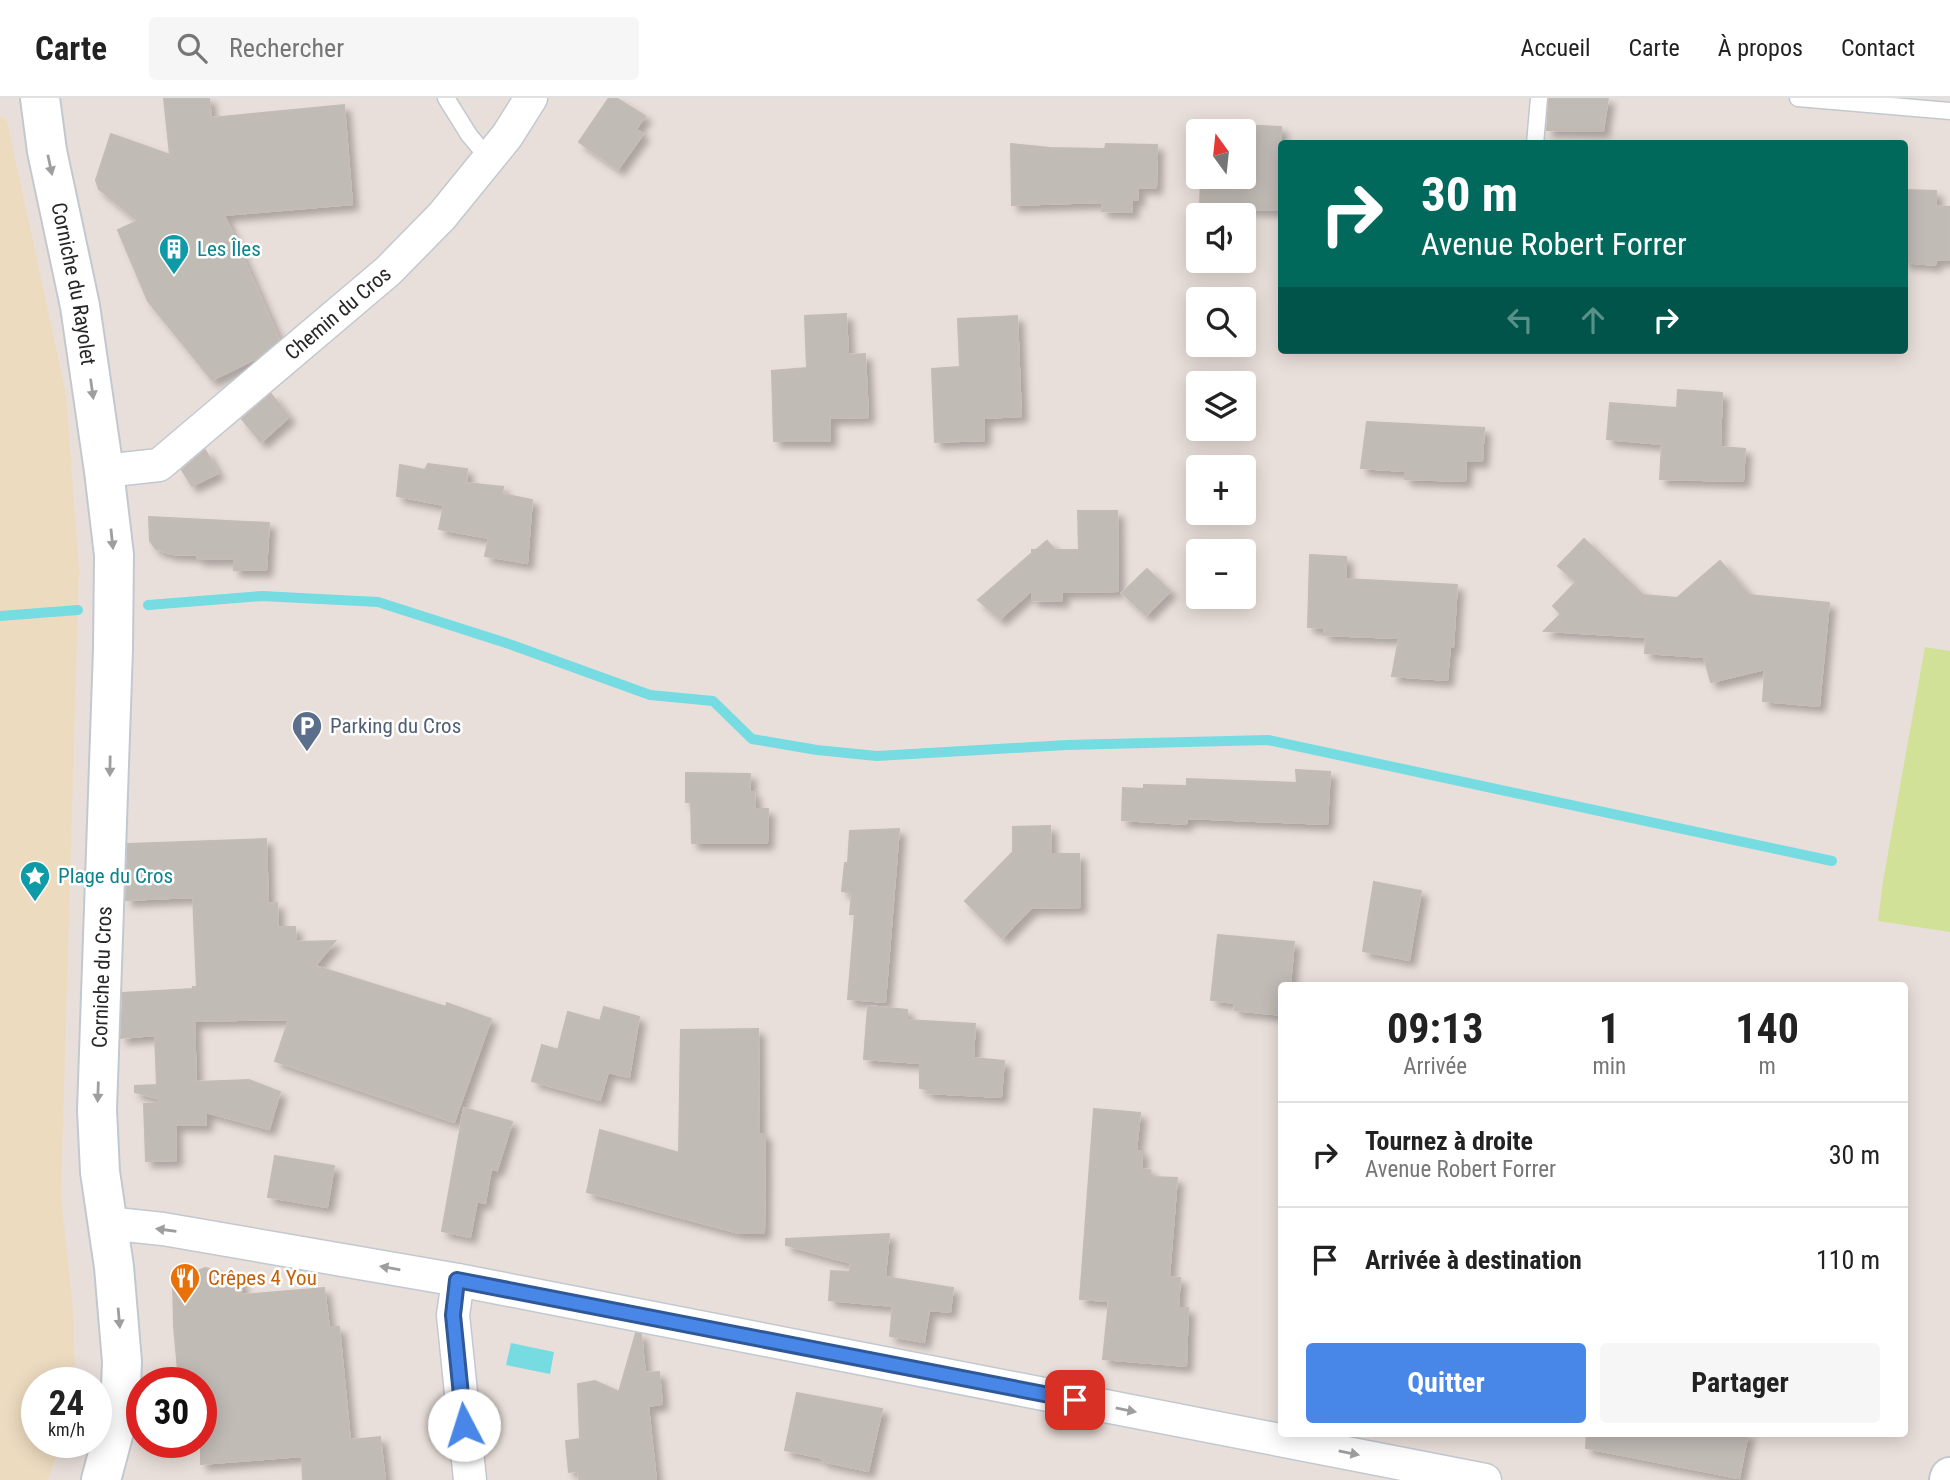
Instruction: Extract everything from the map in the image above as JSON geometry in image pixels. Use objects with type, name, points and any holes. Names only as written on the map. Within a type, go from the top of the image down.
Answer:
[{"type":"main road","name":"Corniche du Rayolet","points":[[40,98],[47,151],[80,306],[104,471]]},
{"type":"main road","name":"Corniche du Cros","points":[[101,1480],[120,1409],[122,1362],[114,1267],[100,1172],[97,1110],[113,649],[114,555],[104,471]]},
{"type":"street","name":"Chemin du Cros","points":[[104,471],[159,465],[388,271],[442,216],[489,159],[531,98]]},
{"type":"street","points":[[106,1223],[163,1229],[457,1280],[1437,1475],[1485,1480]]},
{"type":"street","points":[[457,1280],[453,1315],[470,1480]]},
{"type":"lane","points":[[446,98],[469,135],[489,159]]},
{"type":"lane","points":[[1535,140],[1539,98]]},
{"type":"lane","points":[[1798,98],[1950,111]]},
{"type":"sand","name":"Plage du Cros","points":[[0,116],[7,121],[66,394],[79,568],[61,1195],[73,1311],[75,1367],[21,1367],[21,1458],[56,1458],[48,1480],[0,1480]]},
{"type":"green space","points":[[1925,647],[1950,651],[1950,932],[1878,921]]},
{"type":"water","points":[[511,1343],[554,1352],[550,1374],[506,1365]]},
{"type":"building","points":[[164,98],[209,98],[211,118],[344,105],[352,204],[224,215],[279,340],[257,358],[212,380],[148,301],[118,230],[138,221],[99,189],[96,180],[111,134],[170,155]]},
{"type":"building","points":[[609,98],[616,98],[645,116],[636,129],[643,134],[618,169],[579,142]]},
{"type":"building","points":[[1549,98],[1608,98],[1603,131],[1547,130]]},
{"type":"building","points":[[1256,126],[1281,127],[1281,140],[1278,140],[1278,210],[1256,209],[1256,203],[1200,203],[1201,189],[1256,189]]},
{"type":"building","points":[[1011,144],[1105,149],[1106,144],[1157,145],[1156,188],[1138,187],[1138,200],[1132,200],[1132,212],[1102,211],[1102,202],[1012,205]]},
{"type":"building","points":[[1908,190],[1936,191],[1936,206],[1950,207],[1950,260],[1936,259],[1935,265],[1908,262]]},
{"type":"building","points":[[846,314],[848,355],[865,354],[868,417],[830,418],[830,441],[774,441],[772,371],[807,368],[805,316]]},
{"type":"building","points":[[1017,316],[1021,416],[984,418],[984,440],[935,442],[932,369],[960,367],[958,319]]},
{"type":"building","points":[[1678,390],[1722,393],[1720,447],[1745,449],[1743,481],[1660,479],[1662,444],[1607,439],[1610,403],[1677,408]]},
{"type":"building","points":[[271,394],[289,417],[261,442],[242,419]]},
{"type":"building","points":[[1367,422],[1484,428],[1482,461],[1466,461],[1465,481],[1405,479],[1405,471],[1361,468]]},
{"type":"building","points":[[205,450],[218,473],[192,486],[182,470]]},
{"type":"building","points":[[428,464],[467,469],[466,483],[503,487],[502,494],[532,500],[527,563],[485,556],[489,538],[439,529],[444,505],[397,496],[400,465],[425,470]]},
{"type":"building","points":[[1078,511],[1117,511],[1118,591],[1062,592],[1062,601],[1032,600],[1032,590],[1000,619],[978,600],[1032,553],[1032,550],[1047,541],[1055,550],[1079,550]]},
{"type":"building","points":[[149,517],[269,523],[266,570],[234,570],[234,559],[198,559],[197,555],[172,554],[156,549],[150,541]]},
{"type":"building","points":[[1584,539],[1643,595],[1677,598],[1720,561],[1749,595],[1829,603],[1819,706],[1763,701],[1765,669],[1711,682],[1704,657],[1645,653],[1646,637],[1544,631],[1561,614],[1553,606],[1576,582],[1558,566]]},
{"type":"building","points":[[1310,555],[1346,557],[1346,579],[1457,585],[1453,647],[1450,647],[1447,680],[1392,676],[1399,638],[1324,635],[1324,628],[1308,627]]},
{"type":"building","points":[[1147,569],[1170,591],[1146,615],[1122,593]]},
{"type":"building","points":[[1296,770],[1330,772],[1327,824],[1187,818],[1186,824],[1122,820],[1123,788],[1144,789],[1144,785],[1187,786],[1187,779],[1297,783]]},
{"type":"building","points":[[686,773],[750,774],[749,793],[754,792],[755,809],[768,809],[767,843],[692,843],[691,802],[686,802]]},
{"type":"building","points":[[1050,826],[1051,854],[1079,854],[1080,907],[1031,908],[1002,938],[965,901],[1013,852],[1013,827]]},
{"type":"building","points":[[899,829],[885,1002],[848,999],[855,914],[850,914],[852,893],[842,891],[845,863],[848,863],[850,831]]},
{"type":"building","points":[[266,839],[268,904],[277,903],[278,927],[295,927],[296,942],[335,941],[315,966],[446,1007],[447,1003],[491,1019],[454,1122],[275,1061],[289,1019],[194,1021],[196,1082],[249,1080],[280,1092],[269,1129],[206,1112],[206,1125],[175,1125],[176,1160],[146,1161],[144,1104],[158,1104],[158,1098],[135,1092],[135,1086],[157,1085],[155,1035],[121,1038],[123,993],[197,987],[193,897],[126,900],[128,844]]},
{"type":"building","points":[[1374,882],[1421,891],[1409,960],[1363,951]]},
{"type":"building","points":[[1218,935],[1294,942],[1290,982],[1278,982],[1278,1015],[1235,1010],[1234,1003],[1211,1000]]},
{"type":"building","points":[[868,1006],[907,1010],[907,1020],[975,1024],[973,1058],[1004,1061],[1001,1097],[928,1093],[929,1090],[920,1088],[920,1063],[864,1059]]},
{"type":"building","points":[[604,1007],[639,1017],[629,1077],[608,1072],[600,1100],[532,1081],[542,1045],[558,1050],[568,1012],[600,1021]]},
{"type":"building","points":[[758,1029],[759,1134],[765,1134],[764,1233],[739,1233],[587,1192],[600,1130],[679,1153],[681,1030]]},
{"type":"building","points":[[464,1108],[512,1122],[497,1170],[491,1169],[485,1203],[477,1201],[470,1237],[442,1231]]},
{"type":"building","points":[[1094,1109],[1140,1113],[1136,1151],[1142,1151],[1141,1169],[1150,1170],[1150,1177],[1177,1178],[1169,1277],[1180,1278],[1178,1308],[1188,1308],[1186,1366],[1103,1359],[1109,1301],[1080,1299]]},
{"type":"building","points":[[275,1156],[334,1166],[327,1207],[268,1197]]},
{"type":"building","points":[[889,1234],[885,1277],[953,1288],[950,1312],[929,1310],[924,1342],[890,1336],[893,1306],[829,1300],[831,1271],[850,1272],[851,1263],[786,1245],[786,1239]]},
{"type":"building","points":[[205,1268],[240,1276],[242,1295],[324,1288],[329,1327],[339,1327],[350,1440],[380,1437],[385,1480],[303,1480],[302,1456],[201,1464],[201,1458],[217,1458],[217,1367],[178,1367],[173,1281]]},
{"type":"building","points":[[636,1333],[641,1334],[645,1373],[659,1372],[662,1404],[648,1406],[656,1480],[579,1480],[578,1471],[569,1472],[566,1441],[580,1439],[578,1384],[595,1381],[619,1392]]},
{"type":"building","points":[[797,1393],[882,1409],[868,1471],[785,1450]]},
{"type":"building","points":[[1587,1437],[1747,1437],[1739,1478],[1586,1448]]},
{"type":"waterway","points":[[148,605],[262,596],[378,602],[512,645],[650,695],[713,701],[752,739],[817,750],[877,756],[1066,745],[1268,740],[1832,861]]},
{"type":"waterway","points":[[0,616],[78,610]]},
{"type":"place","name":"Les Îles","points":[[174,276]]},
{"type":"place","name":"Parking du Cros","points":[[307,753]]},
{"type":"place","name":"Plage du Cros","points":[[35,903]]},
{"type":"place","name":"Crêpes 4 You","points":[[185,1305]]},
{"type":"route","points":[[464,1425],[453,1315],[457,1280],[1075,1400]]}]
